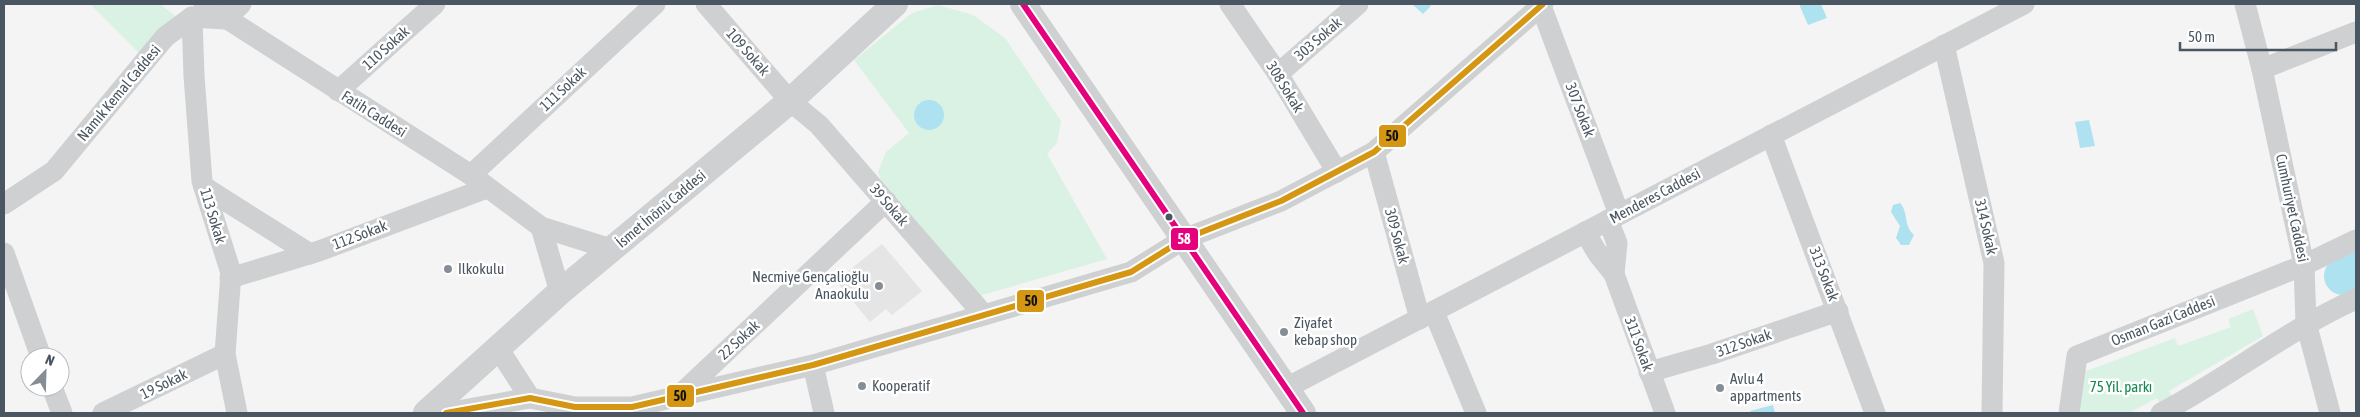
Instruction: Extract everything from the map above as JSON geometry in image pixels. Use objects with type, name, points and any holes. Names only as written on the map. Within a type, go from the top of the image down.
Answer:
[{"type":"street","points":[[225,19],[241,4]]},
{"type":"street","name":"110 Sokak","points":[[338,91],[435,4]]},
{"type":"street","name":"111 Sokak","points":[[471,175],[655,4]]},
{"type":"street","name":"109 Sokak","points":[[706,4],[790,101]]},
{"type":"street","name":"İsmet İnönü Caddesi","points":[[426,413],[560,292],[614,250],[790,101],[895,4]]},
{"type":"street","points":[[1024,4],[1303,413]]},
{"type":"street","name":"308 Sokak","points":[[1230,4],[1278,74],[1337,172]]},
{"type":"street","name":"303 Sokak","points":[[1278,74],[1358,4]]},
{"type":"street","name":"Menderes Caddesi","points":[[1286,388],[2022,4]]},
{"type":"street","name":"Cumhuriyet Caddesi","points":[[2246,4],[2262,69],[2304,265],[2306,323],[2330,413]]},
{"type":"street","points":[[446,413],[530,398],[576,410],[632,407],[813,365],[1131,272],[1184,239],[1281,201],[1374,152],[1542,5]]},
{"type":"street","name":"307 Sokak","points":[[1542,5],[1614,217],[1617,243],[1614,274]]},
{"type":"street","name":"Fatih Caddesi","points":[[198,10],[225,19],[471,175],[541,227],[614,250]]},
{"type":"street","name":"113 Sokak","points":[[198,10],[194,76],[204,187],[231,273],[225,354],[237,413]]},
{"type":"street","name":"Namık Kemal Caddesi","points":[[4,204],[54,172],[165,37],[198,10]]},
{"type":"street","points":[[2262,69],[2356,32]]},
{"type":"street","name":"314 Sokak","points":[[1944,45],[1994,263],[1992,413]]},
{"type":"street","name":"39 Sokak","points":[[790,101],[819,125],[984,315]]},
{"type":"street","name":"313 Sokak","points":[[1771,134],[1875,413]]},
{"type":"street","name":"309 Sokak","points":[[1374,152],[1427,315],[1476,413]]},
{"type":"street","points":[[204,187],[310,254]]},
{"type":"street","name":"112 Sokak","points":[[230,278],[310,254],[487,188]]},
{"type":"street","name":"22 Sokak","points":[[679,396],[886,202]]},
{"type":"street","points":[[541,227],[560,292]]},
{"type":"street","points":[[1585,232],[1614,274]]},
{"type":"street","points":[[2304,265],[2356,240]]},
{"type":"street","points":[[4,253],[38,347]]},
{"type":"street","name":"Osman Gazi Caddesi","points":[[2069,413],[2077,356],[2304,265]]},
{"type":"street","name":"311 Sokak","points":[[1614,274],[1665,413]]},
{"type":"street","points":[[2161,413],[2198,394],[2306,323],[2356,298]]},
{"type":"street","name":"312 Sokak","points":[[1649,372],[1712,354],[1838,311]]},
{"type":"street","points":[[498,348],[530,398]]},
{"type":"street","name":"19 Sokak","points":[[103,413],[225,354]]},
{"type":"street","points":[[813,365],[824,413]]},
{"type":"street","points":[[56,397],[62,413]]},
{"type":"shaded area","name":"Necmiye Gençalioğlu Anaokulu","points":[[882,244],[922,291],[892,315],[886,309],[870,322],[836,281]]},
{"type":"green space","points":[[90,4],[160,4],[178,18],[141,55]]},
{"type":"green space","points":[[938,5],[973,15],[1005,38],[1061,121],[1057,143],[1047,154],[1107,259],[979,296],[883,186],[878,172],[886,152],[909,133],[854,60],[912,13]]},
{"type":"green space","name":"75 Yil. parkı","points":[[2253,309],[2263,336],[2169,391],[2173,398],[2161,405],[2157,398],[2129,413],[2077,413],[2081,373],[2175,338],[2178,346],[2231,327],[2228,319]]},
{"type":"water","points":[[1412,4],[1429,4],[1431,6],[1423,14]]},
{"type":"water","points":[[1799,4],[1821,4],[1827,18],[1808,25]]},
{"type":"water","points":[[929,100],[940,104],[944,115],[940,126],[929,130],[918,126],[914,115],[918,104]]},
{"type":"water","points":[[2089,120],[2095,146],[2080,148],[2075,122]]},
{"type":"water","points":[[1900,203],[1903,207],[1908,227],[1914,235],[1909,245],[1901,245],[1896,238],[1900,226],[1891,212],[1893,205]]},
{"type":"water","points":[[1773,405],[1775,413],[1751,413],[1750,411]]},
{"type":"waterway","points":[[2343,276],[2356,269]]},
{"type":"transit line","name":"58","points":[[1023,4],[1303,413]]},
{"type":"transit line","name":"50","points":[[446,413],[530,398],[575,407],[632,407],[813,365],[1131,272],[1184,239],[1281,201],[1374,152],[1543,4]]},
{"type":"place","name":"Ilkokulu","points":[[448,269]]},
{"type":"place","name":"Necmiye Gençalioğlu Anaokulu","points":[[879,286]]},
{"type":"place","name":"Ziyafet kebap shop","points":[[1284,332]]},
{"type":"place","name":"Kooperatif","points":[[862,386]]},
{"type":"place","name":"Avlu 4 appartments","points":[[1720,388]]}]
